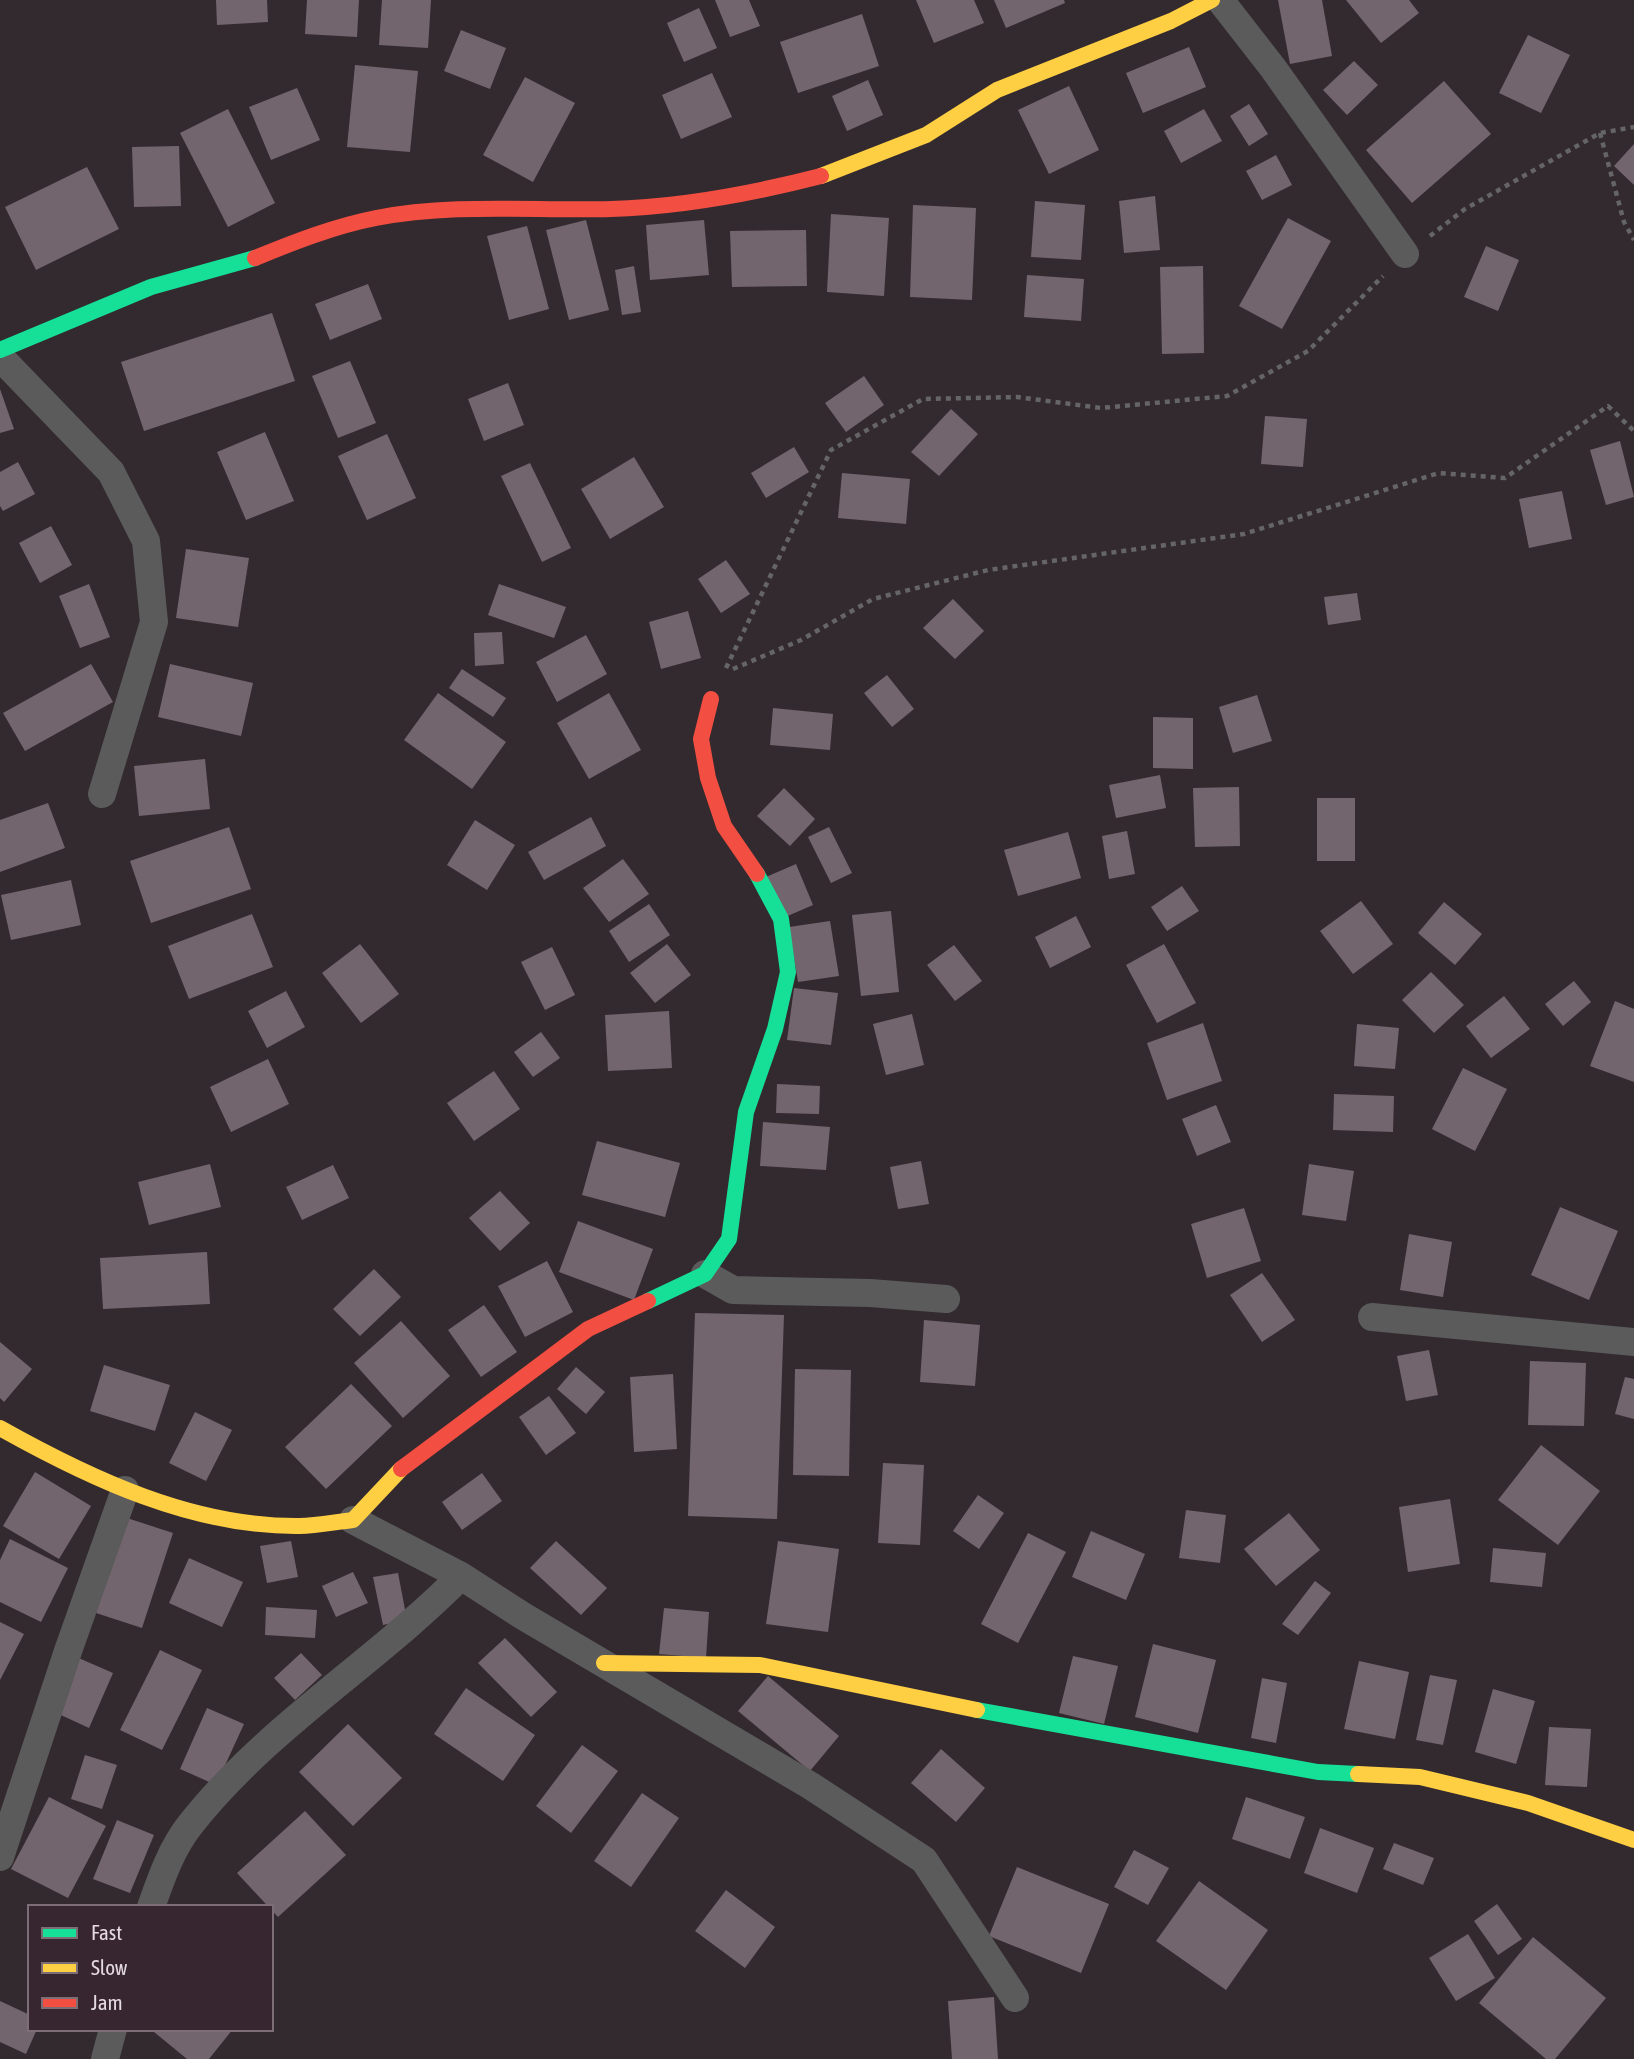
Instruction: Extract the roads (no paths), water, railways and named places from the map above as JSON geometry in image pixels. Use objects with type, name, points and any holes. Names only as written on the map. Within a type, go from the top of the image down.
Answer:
[{"type":"street","points":[[0,350],[151,286],[234,266],[309,236],[374,218],[425,211],[612,209],[678,205],[745,196],[834,173],[926,135],[997,90],[1171,21],[1212,0]]},
{"type":"street","points":[[1220,0],[1273,68],[1405,254]]},
{"type":"street","points":[[0,357],[111,472],[146,541],[154,622],[102,794]]},
{"type":"street","points":[[353,1520],[394,1474],[588,1329],[705,1274],[729,1239],[746,1112],[775,1029],[788,972],[780,919],[751,863],[724,826],[708,778],[701,739],[711,699]]},
{"type":"street","points":[[705,1274],[733,1290],[870,1293],[946,1299]]},
{"type":"street","points":[[1372,1317],[1634,1342]]},
{"type":"street","points":[[0,1428],[58,1462],[125,1490],[235,1521],[296,1526],[353,1520],[461,1576],[811,1786],[924,1860],[1015,1998]]},
{"type":"street","points":[[0,1857],[125,1490]]},
{"type":"street","points":[[152,1905],[165,1868],[189,1826],[243,1766],[299,1715],[418,1619],[461,1576]]},
{"type":"street","points":[[604,1663],[760,1665],[1074,1730],[1216,1752],[1318,1772],[1420,1777],[1528,1803],[1634,1840]]},
{"type":"street","points":[[105,2059],[112,2031]]}]
